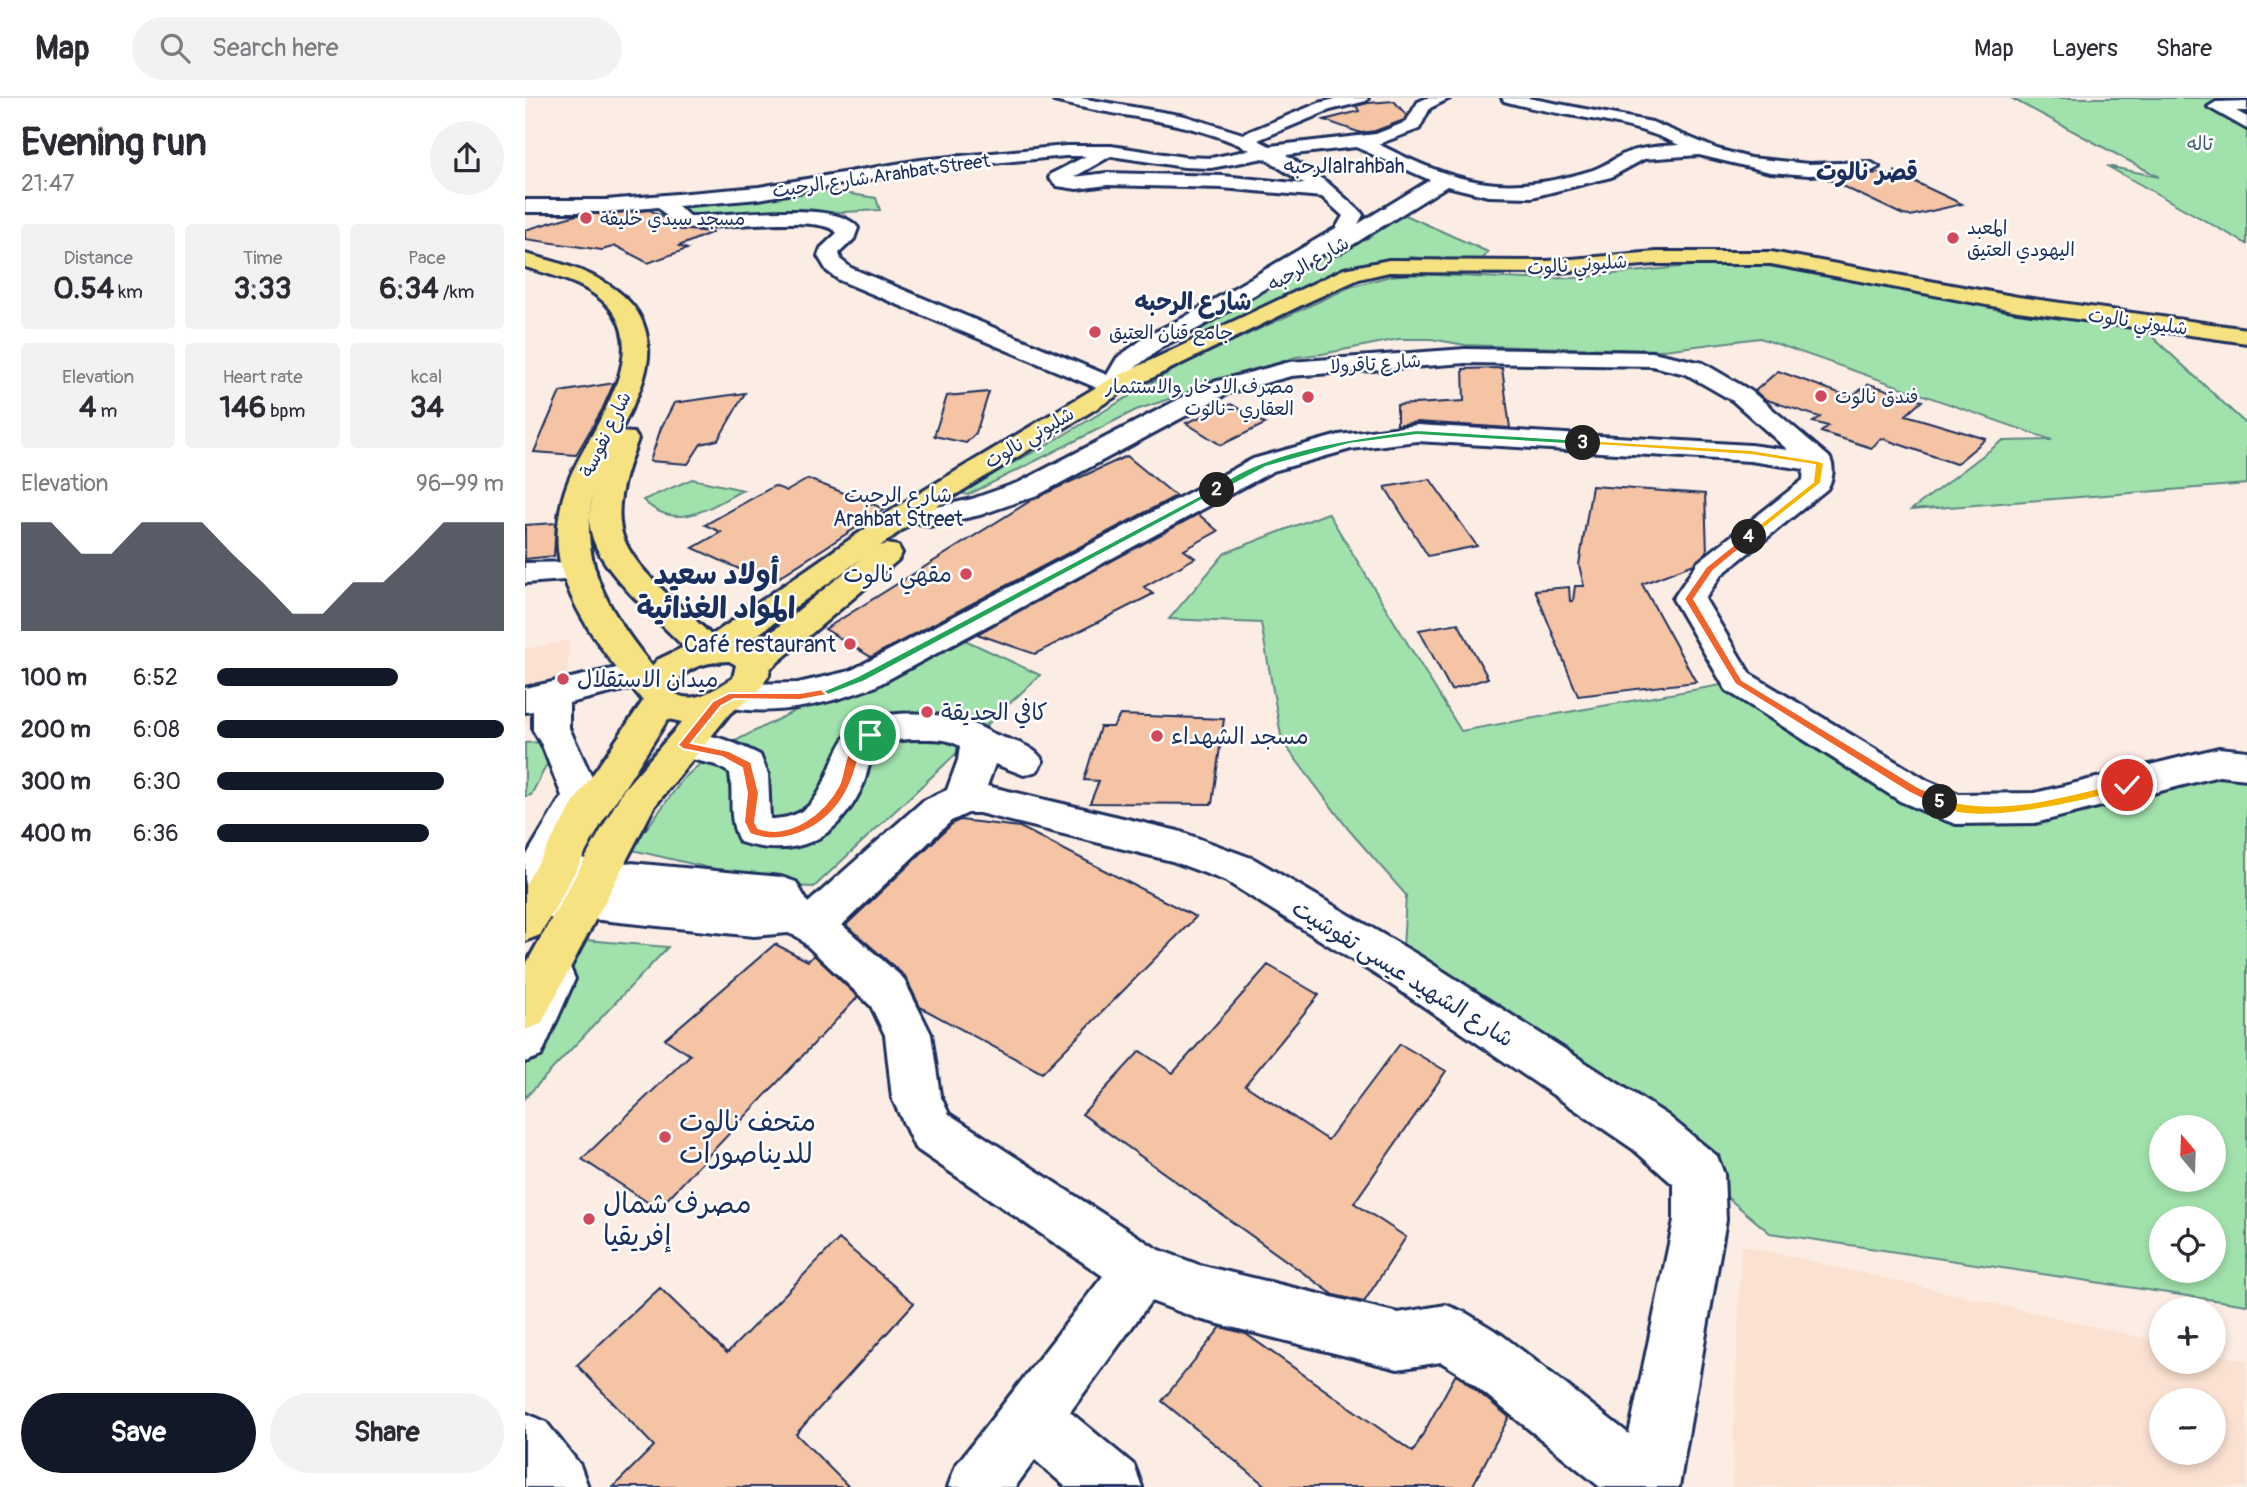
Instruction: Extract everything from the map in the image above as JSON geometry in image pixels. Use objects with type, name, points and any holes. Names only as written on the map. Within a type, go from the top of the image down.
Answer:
[{"type":"main road","name":"شارع نفوسة","points":[[525,246],[622,283],[653,309],[660,333],[652,368],[612,469],[606,533],[615,551],[643,586],[710,651]]},
{"type":"main road","name":"شليوني نالوت","points":[[953,484],[1114,387],[1292,300],[1352,274],[1389,266],[1415,264],[1547,267],[1656,258],[1771,258],[2018,304],[2247,336]]},
{"type":"main road","name":"شارع نفوسة","points":[[525,260],[575,276],[603,290],[622,305],[631,320],[636,339],[636,360],[627,393],[581,484],[572,532],[574,552],[594,610],[652,691]]},
{"type":"main road","points":[[525,1010],[590,810],[658,681],[669,668],[686,658],[710,651],[776,603],[953,484]]},
{"type":"main road","points":[[753,665],[929,517],[953,484]]},
{"type":"main road","points":[[565,893],[615,846],[638,799],[683,745],[752,675],[753,665],[747,656],[710,651]]},
{"type":"main road","points":[[652,691],[674,709],[695,709],[725,700]]},
{"type":"street","points":[[664,202],[683,222],[806,218],[839,221],[848,228],[847,235],[828,252],[829,259],[833,266],[847,275],[1114,387],[1126,363],[1165,335],[1191,323],[1344,232],[1353,215],[1331,192],[1243,140],[1203,125],[1061,98]]},
{"type":"street","points":[[1243,140],[1325,106],[1360,98]]},
{"type":"street","name":"شارع الرحبت Arahbat Street","points":[[525,206],[583,207],[769,192],[930,164],[1066,151],[1111,151],[1198,163],[1225,161],[1265,152],[1362,143],[1404,131],[1413,125],[1424,105],[1442,98]]},
{"type":"street","points":[[1510,98],[1558,111],[1666,132],[1699,149],[1742,162],[1796,170],[1870,167]]},
{"type":"street","points":[[2220,98],[2247,104]]},
{"type":"street","points":[[1404,100],[1424,105]]},
{"type":"street","points":[[2247,104],[2216,107],[2247,124]]},
{"type":"street","points":[[1362,143],[1409,168],[1445,179],[1510,192],[1531,191],[1604,173],[1644,154],[1699,149]]},
{"type":"street","points":[[1111,151],[1058,178],[1064,182],[1077,183],[1107,179],[1222,182],[1331,192]]},
{"type":"street","name":"شارع الرحبه","points":[[1165,335],[1199,326],[1359,233],[1445,179]]},
{"type":"street","points":[[1410,336],[1436,337],[1471,349],[1659,351],[1652,359]]},
{"type":"street","points":[[929,517],[1136,410],[1233,373],[1289,360],[1337,355],[1384,338]]},
{"type":"street","name":"شارع تاقرولا","points":[[929,517],[980,506],[1030,488],[1219,388],[1290,369],[1465,356],[1652,359],[1694,368],[1742,396],[1819,463]]},
{"type":"street","points":[[725,700],[827,692],[862,679],[1263,465],[1349,441],[1417,433],[1751,453],[1819,463],[1817,483],[1709,569],[1689,599],[1738,682],[1914,790],[1956,809],[2035,808],[2219,762],[2247,765]]},
{"type":"street","points":[[525,573],[580,571]]},
{"type":"street","points":[[525,1041],[541,1002],[565,893],[582,797],[538,697],[652,691]]},
{"type":"street","points":[[683,745],[725,753],[747,765],[753,793],[749,822],[754,831],[767,836],[792,833],[823,815],[844,785],[855,751],[870,735],[892,728],[918,725],[960,730],[1024,761]]},
{"type":"street","points":[[803,920],[937,811],[963,799],[979,747],[976,740]]},
{"type":"street","name":"شارع الشهيد عيسى تفوشيت","points":[[963,799],[986,800],[1178,848],[1240,870],[1402,968],[1639,1124],[1699,1174],[1700,1220],[1649,1487]]},
{"type":"street","points":[[565,893],[754,919],[803,920],[887,992],[908,1034],[916,1098],[932,1131],[1141,1270],[1199,1292],[1398,1341],[1446,1333],[1482,1355],[1649,1487]]},
{"type":"street","points":[[978,1487],[1141,1270]]},
{"type":"street","points":[[1030,1417],[1112,1487]]},
{"type":"street","points":[[525,1443],[558,1487]]},
{"type":"shaded area","points":[[570,640],[563,716],[525,723],[525,649]]},
{"type":"shaded area","points":[[1741,1245],[2149,1339],[2149,1374],[2226,1374],[2226,1357],[2247,1361],[2247,1487],[1732,1487]]},
{"type":"green space","name":"تاله","points":[[2011,98],[2247,98],[2247,244],[2107,166],[2159,177]]},
{"type":"green space","points":[[817,189],[876,198],[880,210],[702,220],[683,218],[669,204]]},
{"type":"green space","points":[[1401,213],[1488,252],[1480,263],[1410,257],[1350,273],[1211,335],[1199,330]]},
{"type":"green space","points":[[1757,264],[2000,308],[2145,330],[2247,425],[2247,484],[1911,510],[2002,441],[2052,440],[1760,338],[1664,350],[1465,345],[1431,339],[1399,339],[1296,357],[1136,410],[968,495],[957,492],[1045,446],[1182,365],[1350,287],[1390,276],[1412,274],[1527,279],[1575,278],[1690,266]]},
{"type":"green space","points":[[692,479],[743,490],[705,510],[680,516],[656,510],[643,500]]},
{"type":"green space","points":[[1328,513],[1461,731],[1738,682],[1956,809],[2247,765],[2247,1305],[2226,1302],[2226,1297],[2194,1297],[1770,1233],[1699,1174],[1402,968],[1406,895],[1349,830],[1282,741],[1261,623],[1169,619],[1225,553]]},
{"type":"green space","points":[[950,633],[1040,675],[814,887],[787,886],[615,846],[637,841],[684,778],[715,751]]},
{"type":"green space","points":[[559,741],[531,795],[525,796],[525,743]]},
{"type":"green space","points":[[562,938],[668,947],[525,1098],[525,1023]]},
{"type":"building","points":[[1394,101],[1407,116],[1404,120],[1375,131],[1361,133],[1324,120],[1359,111],[1356,106]]},
{"type":"building","points":[[1880,173],[1913,181],[1962,204],[1910,216],[1903,215],[1823,177]]},
{"type":"building","points":[[650,210],[664,218],[675,229],[713,232],[679,246],[687,249],[648,263],[616,246],[602,250],[525,239],[525,230],[576,215]]},
{"type":"building","points":[[1502,368],[1510,428],[1417,422],[1397,425],[1397,405],[1464,401],[1463,369]]},
{"type":"building","points":[[1778,371],[1850,397],[1869,384],[1922,401],[1906,415],[1986,439],[1956,464],[1881,438],[1872,448],[1821,432],[1828,426],[1813,422],[1820,417],[1764,399],[1755,391]]},
{"type":"building","points":[[614,383],[576,455],[534,452],[560,392]]},
{"type":"building","points":[[989,392],[976,433],[966,443],[934,436],[947,396]]},
{"type":"building","points":[[745,393],[718,440],[701,444],[688,464],[650,461],[661,428],[674,403]]},
{"type":"building","points":[[1231,404],[1265,424],[1221,445],[1186,423]]},
{"type":"building","name":"مقهي نالوت","points":[[1127,456],[1176,496],[871,657],[825,629],[1035,498]]},
{"type":"building","points":[[808,479],[885,509],[770,583],[693,548],[721,532],[705,525],[774,486],[787,491]]},
{"type":"building","points":[[1430,479],[1477,546],[1428,556],[1385,487]]},
{"type":"building","points":[[1592,486],[1705,494],[1707,552],[1694,564],[1642,584],[1696,682],[1578,696],[1535,590],[1569,587],[1570,601],[1573,601],[1575,586],[1584,586],[1579,565]]},
{"type":"building","points":[[1198,514],[1218,531],[1184,550],[1195,558],[1144,587],[1153,594],[1035,654],[977,634]]},
{"type":"building","points":[[556,523],[554,556],[525,559],[525,525]]},
{"type":"building","points":[[1458,623],[1488,678],[1451,690],[1419,630]]},
{"type":"building","points":[[1120,715],[1224,719],[1212,804],[1090,803],[1099,781],[1084,780],[1100,727],[1113,727]]},
{"type":"building","points":[[960,820],[1020,827],[1196,917],[1042,1073],[920,1007],[905,976],[846,925],[953,823]]},
{"type":"building","points":[[775,944],[808,961],[814,955],[858,997],[658,1209],[582,1159],[690,1055],[665,1039]]},
{"type":"building","points":[[1268,965],[1319,995],[1245,1085],[1328,1140],[1400,1044],[1446,1071],[1354,1203],[1406,1237],[1364,1302],[1334,1295],[1082,1114],[1140,1051],[1173,1073]]},
{"type":"building","points":[[839,1239],[914,1303],[796,1434],[849,1487],[613,1487],[654,1446],[577,1365],[660,1288],[727,1353]]},
{"type":"building","points":[[1221,1327],[1246,1334],[1413,1452],[1456,1374],[1509,1417],[1472,1487],[1267,1487],[1162,1401]]},
{"type":"place","name":"مسجد سيدي خليفة","points":[[586,218]]},
{"type":"place","name":"المعبد اليهودي العتيق","points":[[1953,238]]},
{"type":"place","name":"جامع قنان العتيق","points":[[1095,332]]},
{"type":"place","name":"فندق نالوت","points":[[1821,396]]},
{"type":"place","name":"مصرف الادخار والاستثمار العقاري -نالوت","points":[[1308,397]]},
{"type":"place","name":"مقهي نالوت","points":[[966,574]]},
{"type":"place","name":"Café restaurant","points":[[850,644]]},
{"type":"place","name":"ميدان الاستقلال","points":[[563,679]]},
{"type":"place","name":"كافي الحديقة","points":[[927,712]]},
{"type":"place","name":"مسجد الشهداء","points":[[1157,736]]},
{"type":"place","name":"متحف نالوت للديناصورات","points":[[665,1137]]},
{"type":"place","name":"مصرف شمال إفريقيا","points":[[589,1219]]},
{"type":"district","name":"الرحبهalrahbah","points":[[1344,166]]},
{"type":"district","name":"قصر نالوت","points":[[1867,172]]},
{"type":"district","name":"شارع الرحبه","points":[[1193,302]]},
{"type":"district","name":"شارع الرحبت Arahbat Street","points":[[898,507]]},
{"type":"district","name":"أولاد سعيد المواد الغذائية","points":[[716,591]]},
{"type":"route","points":[[870,735],[855,751],[844,785],[823,815],[805,828],[792,833],[767,836],[754,831],[749,822],[753,793],[747,765],[725,753],[683,745],[717,704],[733,696],[800,696],[827,692],[862,679],[1263,465],[1349,441],[1417,433],[1751,453],[1819,463],[1817,483],[1709,569],[1689,599],[1738,682],[1914,790],[1956,809],[2035,808],[2127,785]]}]
